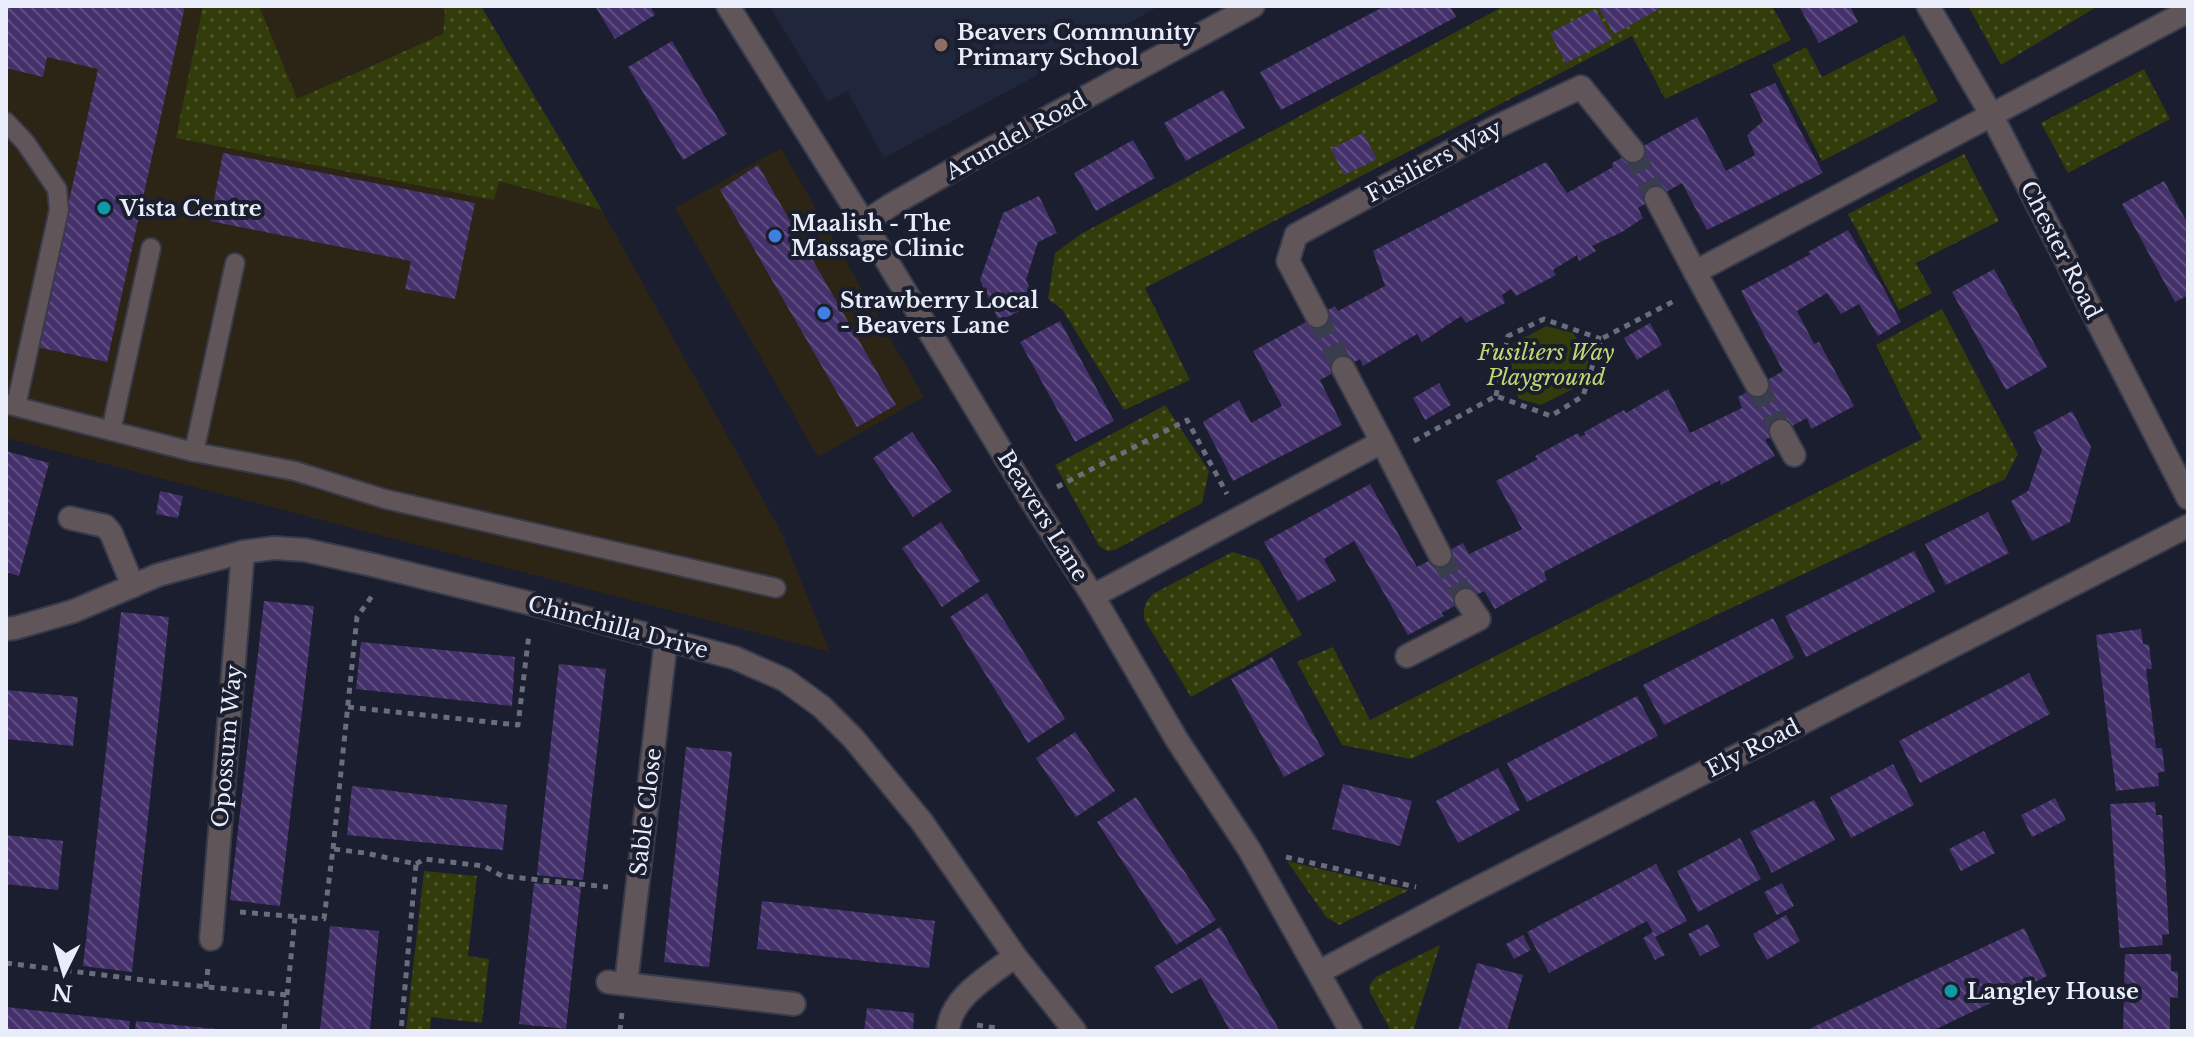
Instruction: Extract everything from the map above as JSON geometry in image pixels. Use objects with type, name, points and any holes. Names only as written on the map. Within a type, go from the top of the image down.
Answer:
[{"type":"street","name":"Beavers Lane","points":[[728,6],[1093,596],[1177,740],[1249,849],[1351,1031]]},
{"type":"street","name":"Arundel Road","points":[[864,223],[974,158],[1253,6]]},
{"type":"street","name":"Chester Road","points":[[1928,6],[1991,114],[2188,498]]},
{"type":"street","points":[[1699,279],[1991,114],[2188,11]]},
{"type":"street","name":"Fusiliers Way","points":[[1317,316],[1288,261],[1296,235],[1494,128],[1581,87],[1633,151]]},
{"type":"street","points":[[1656,198],[1757,385]]},
{"type":"street","points":[[1343,368],[1440,555]]},
{"type":"street","points":[[1781,431],[1794,455]]},
{"type":"street","points":[[1093,596],[1240,518],[1385,449]]},
{"type":"street","points":[[70,518],[105,526],[111,533],[133,586]]},
{"type":"street","name":"Ely Road","points":[[1319,972],[2188,526]]},
{"type":"street","name":"Chinchilla Drive","points":[[6,629],[74,611],[158,575],[243,552],[274,548],[305,550],[393,569],[735,658],[785,680],[822,707],[853,738],[922,822],[1015,956],[1075,1031]]},
{"type":"street","name":"Opossum Way","points":[[211,939],[243,552]]},
{"type":"street","points":[[1407,656],[1479,619],[1466,600]]},
{"type":"street","name":"Sable Close","points":[[666,640],[637,890],[617,983],[794,1004]]},
{"type":"street","points":[[948,1031],[949,1020],[957,1004],[1015,956]]},
{"type":"lane","points":[[6,122],[25,142],[57,189],[59,210],[11,405],[194,452],[295,471],[385,499],[776,588]]},
{"type":"lane","points":[[111,431],[151,248]]},
{"type":"lane","points":[[194,452],[235,263]]},
{"type":"path","points":[[1385,449],[1496,396],[1551,416],[1583,396],[1601,339],[1699,279]]},
{"type":"path","points":[[1496,396],[1508,336],[1544,319],[1601,339]]},
{"type":"path","points":[[1031,500],[1187,420],[1240,518]]},
{"type":"path","points":[[213,910],[324,919],[357,617],[393,569]]},
{"type":"path","points":[[348,707],[518,725],[533,604]]},
{"type":"path","points":[[333,849],[416,864],[424,859],[484,866],[502,876],[637,890]]},
{"type":"path","points":[[1249,849],[1460,897]]},
{"type":"path","points":[[401,1031],[416,864]]},
{"type":"path","points":[[284,1031],[295,918]]},
{"type":"path","points":[[6,963],[287,995]]},
{"type":"shaded area","points":[[6,6],[442,6],[445,12],[443,34],[338,80],[499,181],[602,210],[782,534],[830,652],[6,438]]},
{"type":"shaded area","name":"Beavers Community Primary School","points":[[769,6],[1159,6],[884,158],[847,91],[828,102]]},
{"type":"shaded area","points":[[781,148],[924,397],[818,457],[675,208]]},
{"type":"green space","points":[[203,6],[259,6],[297,99],[443,34],[445,12],[442,6],[481,6],[602,210],[499,181],[494,200],[176,138]]},
{"type":"green space","points":[[1504,6],[1772,6],[1791,40],[1665,99],[1632,36],[1145,288],[1190,380],[1124,410],[1062,309],[1048,299],[1055,253],[1081,234]]},
{"type":"green space","points":[[1968,6],[2098,6],[2001,65]]},
{"type":"green space","points":[[1904,35],[1938,101],[1822,161],[1772,65],[1806,47],[1822,77]]},
{"type":"green space","points":[[2144,69],[2170,119],[2068,173],[2041,123]]},
{"type":"green space","points":[[1964,154],[1999,221],[1916,263],[1932,293],[1899,310],[1848,214]]},
{"type":"green space","points":[[1942,309],[2018,454],[2005,479],[1411,759],[1342,745],[1297,662],[1333,647],[1370,720],[1922,439],[1876,345]]},
{"type":"green space","name":"Fusiliers Way Playground","points":[[1546,326],[1573,333],[1589,358],[1583,384],[1541,405],[1519,399],[1504,371],[1512,344]]},
{"type":"green space","points":[[1165,405],[1209,471],[1202,503],[1115,550],[1107,551],[1099,546],[1055,465]]},
{"type":"green space","points":[[1232,552],[1259,560],[1302,635],[1191,697],[1144,619],[1145,605],[1153,594]]},
{"type":"green space","points":[[1287,861],[1409,890],[1339,925],[1326,917]]},
{"type":"green space","points":[[424,871],[477,876],[468,956],[489,959],[482,1023],[431,1017],[430,1031],[406,1031]]},
{"type":"green space","points":[[1440,945],[1413,1031],[1391,1031],[1371,994],[1371,983],[1376,977]]},
{"type":"building","name":"Vista Centre","points":[[6,6],[185,6],[107,362],[37,347],[98,69],[47,57],[43,77],[6,68]]},
{"type":"building","points":[[595,6],[650,6],[655,15],[615,39]]},
{"type":"building","points":[[1385,6],[1450,6],[1456,17],[1281,110],[1260,72]]},
{"type":"building","points":[[1598,6],[1657,6],[1659,9],[1614,34]]},
{"type":"building","points":[[1799,6],[1850,6],[1858,22],[1819,43]]},
{"type":"building","points":[[1595,9],[1612,39],[1566,63],[1550,33]]},
{"type":"building","points":[[672,41],[727,134],[683,160],[628,67]]},
{"type":"building","points":[[1775,83],[1823,173],[1707,230],[1682,183],[1638,208],[1643,218],[1592,246],[1596,251],[1579,261],[1577,255],[1553,270],[1556,275],[1516,296],[1511,289],[1502,295],[1505,303],[1466,323],[1461,316],[1422,342],[1417,334],[1363,366],[1360,359],[1320,380],[1342,425],[1233,481],[1203,422],[1239,400],[1251,423],[1282,406],[1253,351],[1335,306],[1338,311],[1385,286],[1373,251],[1546,162],[1567,193],[1613,167],[1612,163],[1697,117],[1726,171],[1755,155],[1747,135],[1763,121],[1750,94]]},
{"type":"building","points":[[1223,90],[1245,128],[1186,161],[1164,123]]},
{"type":"building","points":[[1363,133],[1377,159],[1344,175],[1331,149]]},
{"type":"building","points":[[1133,140],[1155,178],[1096,211],[1074,173]]},
{"type":"building","points":[[223,153],[475,203],[455,299],[405,289],[411,261],[210,221]]},
{"type":"building","points":[[758,165],[896,405],[857,427],[720,190]]},
{"type":"building","points":[[2164,181],[2188,224],[2188,295],[2175,302],[2122,204]]},
{"type":"building","points":[[1039,196],[1057,233],[1038,242],[1026,280],[1037,303],[999,321],[980,280],[1003,213]]},
{"type":"building","points":[[1848,230],[1901,322],[1878,336],[1859,304],[1841,314],[1827,293],[1797,311],[1814,344],[1819,342],[1854,406],[1811,429],[1807,418],[1765,440],[1775,456],[1721,485],[1720,480],[1544,572],[1547,580],[1495,609],[1484,591],[1441,613],[1444,616],[1408,635],[1354,541],[1324,559],[1336,581],[1298,601],[1264,542],[1370,484],[1417,567],[1463,543],[1469,554],[1522,529],[1496,481],[1538,459],[1535,456],[1578,433],[1580,437],[1586,434],[1584,432],[1624,410],[1626,413],[1668,389],[1690,433],[1742,408],[1738,397],[1783,371],[1741,291],[1811,254],[1808,252]]},
{"type":"building","points":[[1994,269],[2047,367],[2006,390],[1952,292]]},
{"type":"building","points":[[1060,321],[1114,421],[1075,442],[1020,342]]},
{"type":"building","points":[[1650,323],[1662,345],[1637,360],[1624,338]]},
{"type":"building","points":[[1439,383],[1451,405],[1425,420],[1413,398]]},
{"type":"building","points":[[2072,411],[2091,447],[2070,522],[2032,541],[2011,501],[2028,491],[2042,450],[2033,432]]},
{"type":"building","points":[[912,432],[952,491],[913,517],[873,458]]},
{"type":"building","points":[[6,451],[49,463],[19,576],[6,572]]},
{"type":"building","points":[[160,491],[183,496],[178,518],[156,514]]},
{"type":"building","points":[[1988,512],[2009,553],[1946,585],[1925,544]]},
{"type":"building","points":[[941,522],[980,581],[942,607],[902,548]]},
{"type":"building","points":[[1914,551],[1935,592],[1806,657],[1785,616]]},
{"type":"building","points":[[987,593],[1065,719],[1028,743],[950,617]]},
{"type":"building","points":[[264,601],[314,606],[280,906],[230,900]]},
{"type":"building","points":[[121,612],[169,617],[132,972],[83,966]]},
{"type":"building","points":[[1773,618],[1794,658],[1664,725],[1643,685]]},
{"type":"building","points":[[2141,629],[2143,644],[2149,645],[2152,669],[2146,669],[2156,748],[2162,748],[2165,771],[2158,773],[2159,786],[2116,791],[2096,635]]},
{"type":"building","points":[[361,642],[515,657],[512,706],[356,689]]},
{"type":"building","points":[[1272,657],[1325,755],[1284,777],[1231,679]]},
{"type":"building","points":[[559,664],[606,669],[583,880],[537,875]]},
{"type":"building","points":[[2029,673],[2050,714],[1920,783],[1899,741]]},
{"type":"building","points":[[6,690],[78,697],[73,746],[6,739]]},
{"type":"building","points":[[1637,696],[1658,736],[1527,802],[1507,763]]},
{"type":"building","points":[[1075,732],[1115,791],[1076,817],[1036,758]]},
{"type":"building","points":[[686,747],[732,752],[709,967],[664,962]]},
{"type":"building","points":[[1893,764],[1914,805],[1851,838],[1830,797]]},
{"type":"building","points":[[1498,768],[1520,810],[1458,843],[1436,801]]},
{"type":"building","points":[[1343,784],[1412,801],[1400,846],[1332,829]]},
{"type":"building","points":[[352,786],[507,805],[503,850],[347,835]]},
{"type":"building","points":[[1136,797],[1216,920],[1176,945],[1097,822]]},
{"type":"building","points":[[2055,798],[2066,820],[2032,837],[2021,815]]},
{"type":"building","points":[[1814,800],[1835,840],[1772,873],[1750,832]]},
{"type":"building","points":[[2155,802],[2156,815],[2162,815],[2169,934],[2162,935],[2163,945],[2120,948],[2110,804]]},
{"type":"building","points":[[1984,831],[1995,853],[1961,871],[1949,849]]},
{"type":"building","points":[[6,835],[63,841],[58,890],[6,884]]},
{"type":"building","points":[[1740,838],[1761,879],[1698,912],[1677,871]]},
{"type":"building","points":[[1656,864],[1687,921],[1655,937],[1665,955],[1655,960],[1643,938],[1653,932],[1647,921],[1549,973],[1527,932]]},
{"type":"building","points":[[534,883],[581,887],[566,1029],[519,1024]]},
{"type":"building","points":[[1782,883],[1794,906],[1777,915],[1764,892]]},
{"type":"building","points":[[762,901],[935,921],[929,968],[757,949]]},
{"type":"building","points":[[1786,915],[1800,941],[1767,960],[1753,934]]},
{"type":"building","points":[[1708,924],[1720,946],[1700,956],[1688,934]]},
{"type":"building","points":[[330,926],[379,931],[370,1031],[320,1031]]},
{"type":"building","points":[[1220,927],[1280,1031],[1230,1031],[1201,978],[1171,994],[1154,967]]},
{"type":"building","name":"Langley House","points":[[2024,928],[2047,976],[1932,1031],[1805,1031]]},
{"type":"building","points":[[1523,935],[1531,950],[1514,959],[1506,944]]},
{"type":"building","points":[[2125,954],[2171,954],[2171,971],[2178,972],[2178,998],[2170,997],[2170,1031],[2123,1031]]},
{"type":"building","points":[[1477,963],[1523,975],[1507,1031],[1458,1031]]},
{"type":"building","points":[[6,1007],[130,1021],[129,1031],[6,1031]]},
{"type":"building","points":[[867,1008],[914,1013],[913,1031],[864,1031]]},
{"type":"building","points":[[136,1021],[217,1029],[217,1031],[135,1031]]},
{"type":"tunnel","points":[[1633,151],[1656,198]]},
{"type":"tunnel","points":[[1317,316],[1343,368]]},
{"type":"tunnel","points":[[1757,385],[1781,431]]},
{"type":"tunnel","points":[[1440,555],[1466,600]]},
{"type":"place","name":"Beavers Community Primary School","points":[[941,45]]},
{"type":"place","name":"Vista Centre","points":[[104,208]]},
{"type":"place","name":"Maalish - The Massage Clinic","points":[[775,236]]},
{"type":"place","name":"Strawberry Local - Beavers Lane","points":[[824,313]]},
{"type":"place","name":"Langley House","points":[[1951,991]]}]
